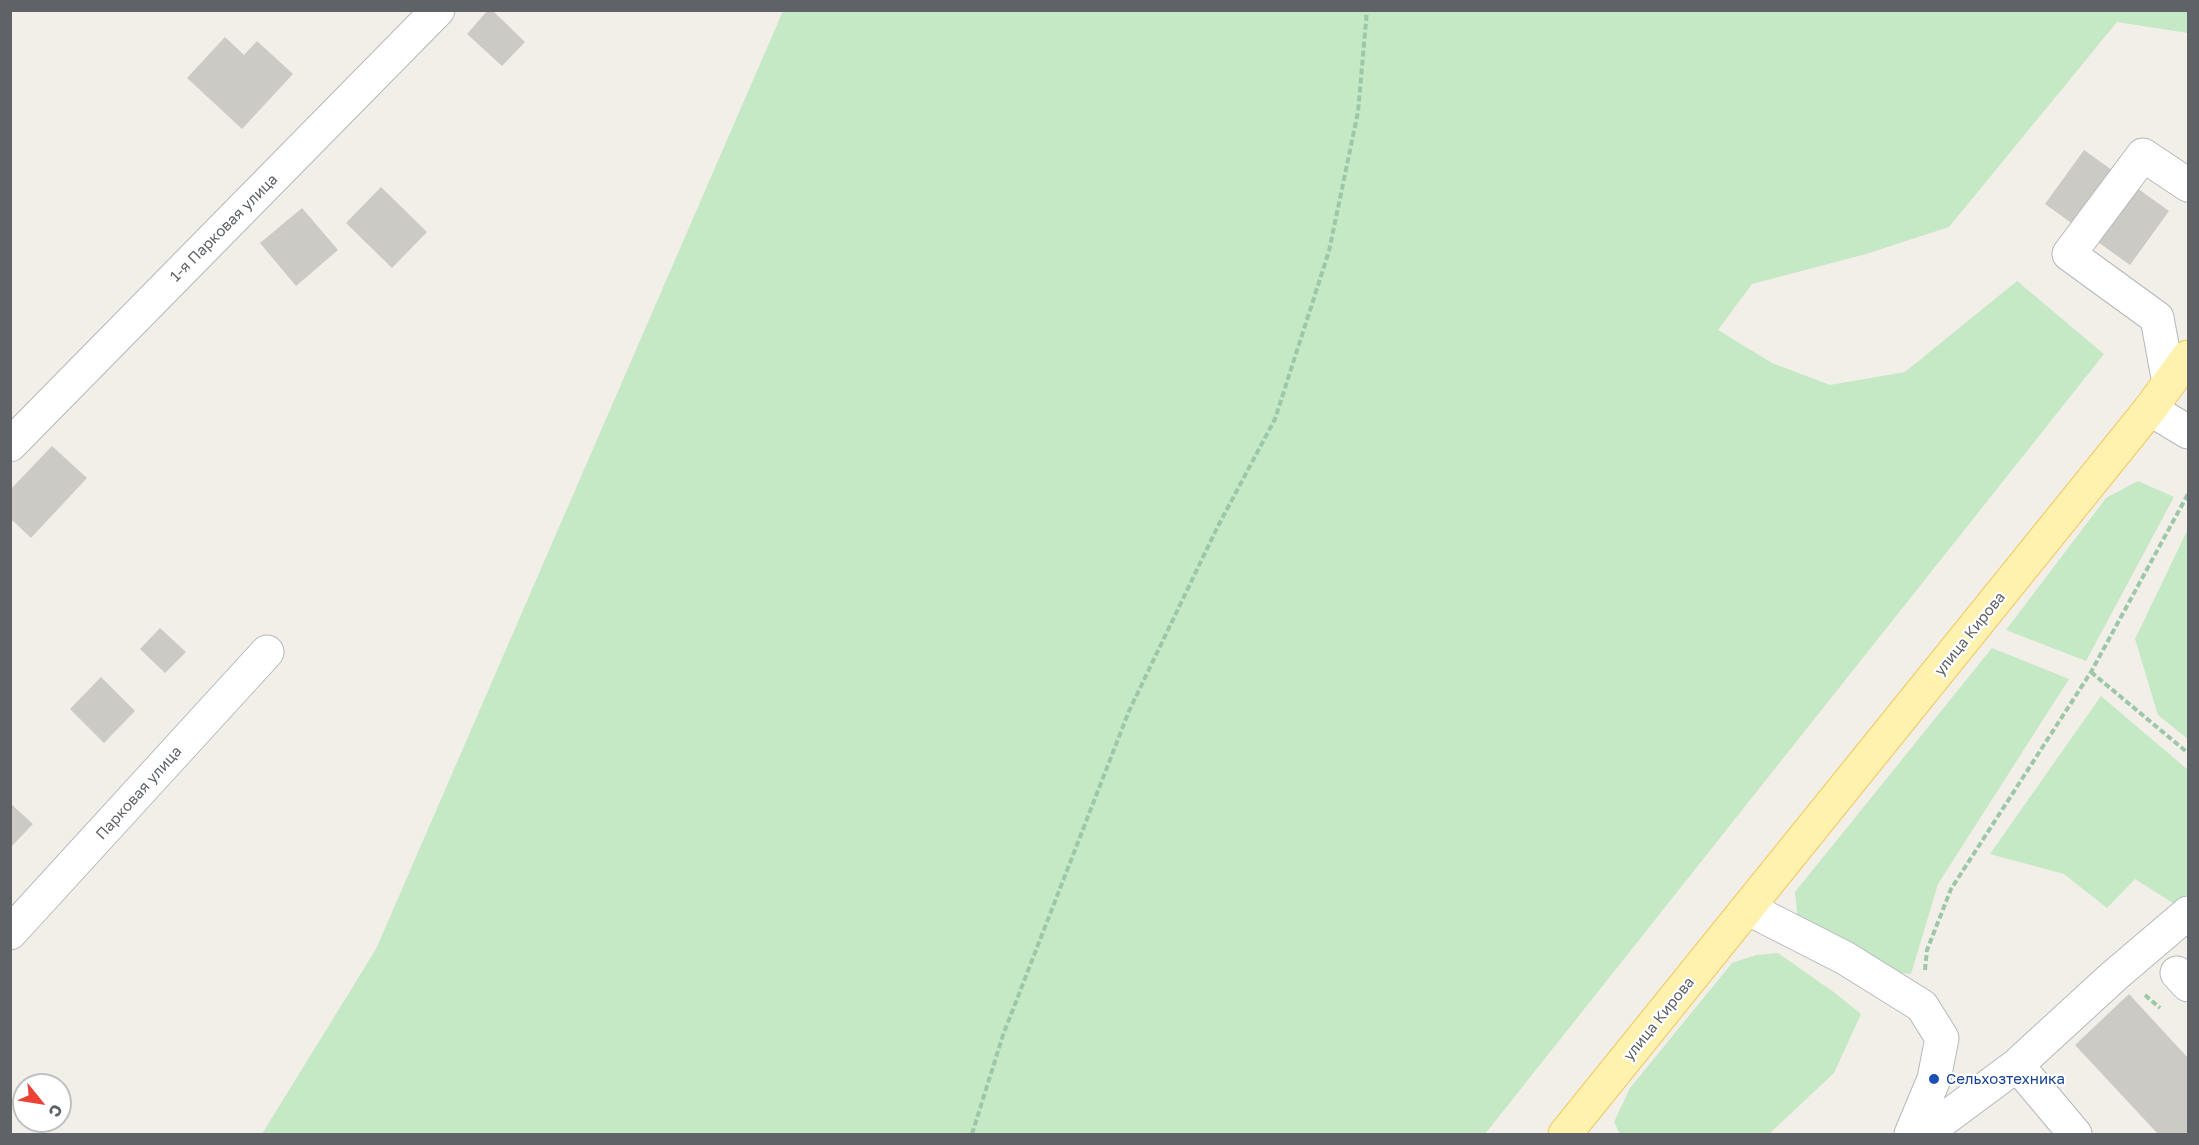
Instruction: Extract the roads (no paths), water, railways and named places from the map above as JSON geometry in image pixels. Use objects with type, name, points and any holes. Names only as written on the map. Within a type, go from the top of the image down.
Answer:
[{"type":"main road","name":"улица Кирова","points":[[1571,1133],[2160,396],[2188,357]]},
{"type":"street","name":"1-я Парковая улица","points":[[10,445],[438,10]]},
{"type":"street","points":[[2188,185],[2143,155],[2069,254],[2157,318],[2160,396],[2188,432]]},
{"type":"street","name":"Парковая улица","points":[[10,933],[267,652]]},
{"type":"street","points":[[1749,909],[1845,958],[1922,1006],[1942,1038],[1934,1079],[1911,1134]]},
{"type":"street","points":[[1924,1134],[2017,1065],[2114,976],[2188,913]]},
{"type":"street","points":[[2017,1065],[2075,1134]]},
{"type":"place","name":"Сельхозтехника","points":[[1934,1079]]}]
